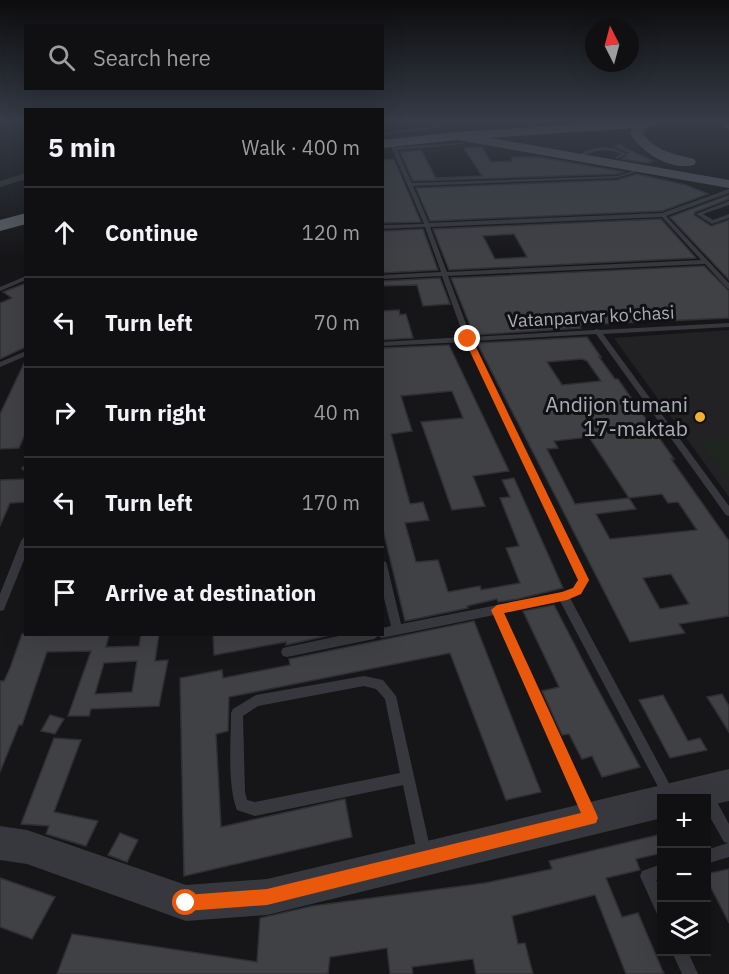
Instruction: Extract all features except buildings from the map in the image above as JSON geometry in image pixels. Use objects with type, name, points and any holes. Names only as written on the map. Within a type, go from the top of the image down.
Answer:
[{"type":"highway","points":[[0,226],[24,219]]},
{"type":"main road","points":[[640,168],[729,184]]},
{"type":"street","points":[[689,794],[716,788]]},
{"type":"street","points":[[0,843],[27,847],[186,903],[267,897],[657,802]]},
{"type":"lane","points":[[384,633],[563,596],[577,591],[584,580],[468,339],[427,225],[402,168]]},
{"type":"lane","points":[[411,185],[617,177],[643,169]]},
{"type":"lane","points":[[384,227],[663,215],[729,191]]},
{"type":"lane","points":[[703,202],[718,207]]},
{"type":"lane","points":[[729,203],[699,214],[712,222],[729,216]]},
{"type":"lane","points":[[663,215],[729,287]]},
{"type":"lane","points":[[384,277],[706,262]]},
{"type":"lane","points":[[0,289],[24,279]]},
{"type":"lane","name":"Vatanparvar ko'chasi","points":[[384,344],[729,325]]},
{"type":"lane","points":[[597,332],[729,513]]},
{"type":"lane","points":[[0,366],[24,354]]},
{"type":"lane","points":[[0,607],[24,546]]},
{"type":"lane","points":[[384,574],[397,630]]},
{"type":"lane","points":[[563,596],[669,794]]},
{"type":"lane","points":[[497,610],[591,818]]},
{"type":"lane","points":[[287,652],[364,636]]},
{"type":"lane","points":[[407,778],[255,809],[243,805],[238,792],[237,713],[256,701],[364,681],[379,684],[390,696],[425,860]]},
{"type":"lane","points":[[716,788],[729,837]]},
{"type":"lane","points":[[711,855],[729,850]]},
{"type":"lane","points":[[657,873],[647,876],[657,898]]},
{"type":"lane","points":[[682,956],[690,974]]},
{"type":"shaded area","name":"Andijon tumani 17-maktab","points":[[729,330],[729,497],[614,338]]},
{"type":"shaded area","points":[[729,437],[729,480],[698,441]]},
{"type":"waterway","points":[[0,184],[24,177]]},
{"type":"place","name":"Andijon tumani 17-maktab","points":[[700,417]]},
{"type":"route","points":[[186,903],[267,897],[591,818],[497,610],[563,596],[577,591],[584,580],[468,339]]}]
